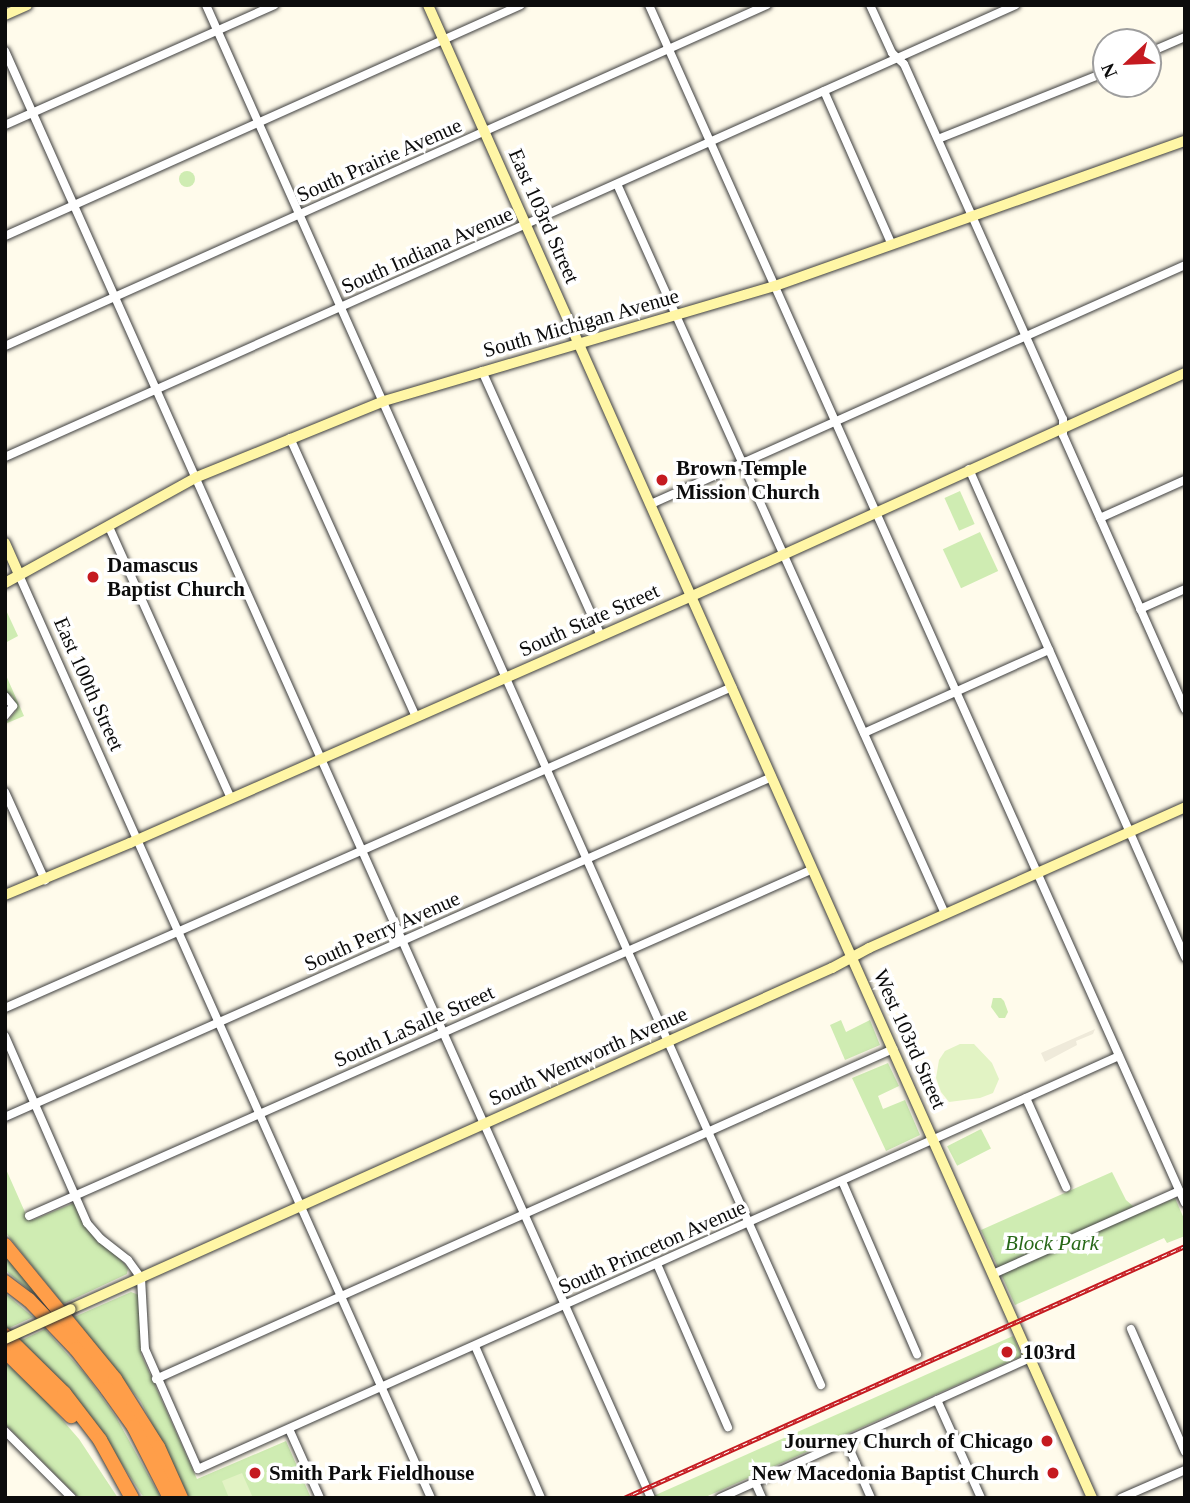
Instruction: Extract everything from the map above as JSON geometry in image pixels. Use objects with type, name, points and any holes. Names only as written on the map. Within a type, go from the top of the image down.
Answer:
[{"type":"highway","points":[[5,1245],[116,1379],[158,1447],[181,1498]]},
{"type":"highway","points":[[5,1282],[29,1300],[76,1349],[107,1389],[134,1427],[170,1498]]},
{"type":"highway","points":[[5,1337],[64,1393],[100,1440],[132,1498]]},
{"type":"highway","points":[[5,1351],[42,1384],[112,1465]]},
{"type":"main road","points":[[5,15],[27,5]]},
{"type":"main road","name":"East 103rd Street","points":[[428,5],[692,596]]},
{"type":"main road","name":"South Michigan Avenue","points":[[5,583],[197,477],[384,401],[775,286],[1185,141]]},
{"type":"main road","name":"South State Street","points":[[5,895],[138,840],[692,596],[1185,373]]},
{"type":"main road","name":"East 100th Street","points":[[5,543],[19,575]]},
{"type":"main road","name":"West 103rd Street","points":[[692,596],[1092,1498]]},
{"type":"main road","name":"South Wentworth Avenue","points":[[5,1337],[485,1124],[1185,807]]},
{"type":"street","points":[[206,5],[508,677],[821,1385]]},
{"type":"street","points":[[5,125],[274,5]]},
{"type":"street","points":[[5,236],[521,5]]},
{"type":"street","points":[[649,5],[1185,1203]]},
{"type":"street","name":"South Prairie Avenue","points":[[5,346],[767,5]]},
{"type":"street","points":[[870,5],[891,53],[904,64],[1063,418],[1064,437],[1185,709]]},
{"type":"street","name":"South Indiana Avenue","points":[[5,457],[1016,5]]},
{"type":"street","points":[[1162,47],[1185,37]]},
{"type":"street","points":[[5,51],[323,758],[651,1498]]},
{"type":"street","points":[[938,139],[1092,78]]},
{"type":"street","points":[[824,91],[892,245]]},
{"type":"street","points":[[617,184],[945,914]]},
{"type":"street","points":[[651,504],[1185,265]]},
{"type":"street","points":[[482,371],[601,636]]},
{"type":"street","points":[[289,438],[416,717]]},
{"type":"street","points":[[969,469],[1185,957]]},
{"type":"street","points":[[1100,518],[1185,480]]},
{"type":"street","points":[[109,527],[231,799]]},
{"type":"street","name":"East 100th Street","points":[[19,575],[430,1498]]},
{"type":"street","points":[[1140,609],[1185,589]]},
{"type":"street","points":[[864,733],[1049,650]]},
{"type":"street","points":[[5,1008],[732,687]]},
{"type":"street","points":[[5,696],[13,706],[5,716]]},
{"type":"street","name":"South Perry Avenue","points":[[5,1117],[772,777]]},
{"type":"street","points":[[5,792],[45,880]]},
{"type":"street","name":"South LaSalle Street","points":[[29,1216],[813,869]]},
{"type":"street","points":[[5,1036],[87,1223],[101,1239],[128,1260],[141,1278],[145,1349],[156,1379],[893,1049]]},
{"type":"street","name":"South Princeton Avenue","points":[[156,1379],[198,1469],[1119,1056]]},
{"type":"street","points":[[1026,1098],[1066,1187]]},
{"type":"street","points":[[842,1181],[917,1354]]},
{"type":"street","points":[[993,1274],[1179,1191]]},
{"type":"street","points":[[657,1264],[728,1427]]},
{"type":"street","points":[[1131,1329],[1185,1452]]},
{"type":"street","points":[[475,1346],[541,1498]]},
{"type":"street","points":[[720,1498],[1030,1358]]},
{"type":"street","points":[[937,1400],[981,1498]]},
{"type":"street","points":[[289,1429],[320,1498]]},
{"type":"street","points":[[5,1431],[17,1440],[72,1498]]},
{"type":"street","points":[[5,1446],[17,1440]]},
{"type":"street","points":[[846,1441],[871,1498]]},
{"type":"street","points":[[1121,1498],[1185,1470]]},
{"type":"street","points":[[755,1482],[762,1498]]},
{"type":"green space","points":[[184,171],[190,171],[195,179],[193,185],[184,187],[179,182],[179,176]]},
{"type":"green space","points":[[960,491],[975,524],[959,531],[944,498]]},
{"type":"green space","points":[[980,532],[998,571],[961,588],[943,549]]},
{"type":"green space","points":[[5,608],[18,636],[5,643]]},
{"type":"green space","points":[[5,673],[24,716],[5,724],[16,711],[13,697],[5,691]]},
{"type":"green space","points":[[993,998],[1001,998],[1004,1001],[1008,1012],[1005,1018],[999,1018],[991,1007]]},
{"type":"green space","points":[[841,1020],[846,1032],[870,1020],[880,1045],[845,1060],[830,1025]]},
{"type":"green space","points":[[960,1044],[974,1044],[992,1063],[999,1079],[993,1093],[980,1098],[949,1102],[941,1092],[936,1078],[939,1060],[945,1051]]},
{"type":"green space","points":[[888,1063],[899,1086],[878,1096],[883,1109],[905,1100],[920,1135],[886,1151],[852,1078]]},
{"type":"green space","points":[[981,1129],[991,1149],[957,1166],[947,1146]]},
{"type":"green space","points":[[5,1167],[28,1219],[33,1220],[74,1203],[90,1232],[122,1261],[128,1268],[127,1274],[63,1304],[5,1232]]},
{"type":"green space","name":"Block Park","points":[[1112,1172],[1126,1200],[1141,1213],[1175,1198],[1185,1221],[1185,1236],[1167,1243],[1164,1238],[1015,1305],[981,1230]]},
{"type":"green space","points":[[5,1254],[36,1293],[35,1295],[5,1270]]},
{"type":"green space","points":[[131,1292],[139,1295],[141,1354],[197,1479],[286,1441],[311,1498],[189,1498],[141,1402],[74,1317]]},
{"type":"green space","points":[[5,1293],[33,1317],[7,1329]]},
{"type":"green space","points":[[45,1329],[86,1375],[116,1417],[161,1498],[144,1498],[94,1421],[20,1341]]},
{"type":"green space","points":[[1013,1336],[1022,1356],[703,1498],[655,1498],[654,1496]]},
{"type":"green space","points":[[5,1362],[45,1400],[79,1439],[118,1498],[79,1498],[5,1424]]},
{"type":"green space","points":[[242,1473],[253,1498],[229,1498],[222,1481]]},
{"type":"shaded area","points":[[1095,1029],[1093,1034],[1076,1041],[1077,1045],[1045,1062],[1041,1053]]},
{"type":"railway","points":[[624,1498],[1185,1246]]},
{"type":"place","name":"Brown Temple Mission Church","points":[[662,480]]},
{"type":"place","name":"Damascus Baptist Church","points":[[93,577]]},
{"type":"place","name":"103rd","points":[[1007,1352]]},
{"type":"place","name":"Journey Church of Chicago","points":[[1047,1441]]},
{"type":"place","name":"Smith Park Fieldhouse","points":[[255,1473]]},
{"type":"place","name":"New Macedonia Baptist Church","points":[[1053,1473]]}]
